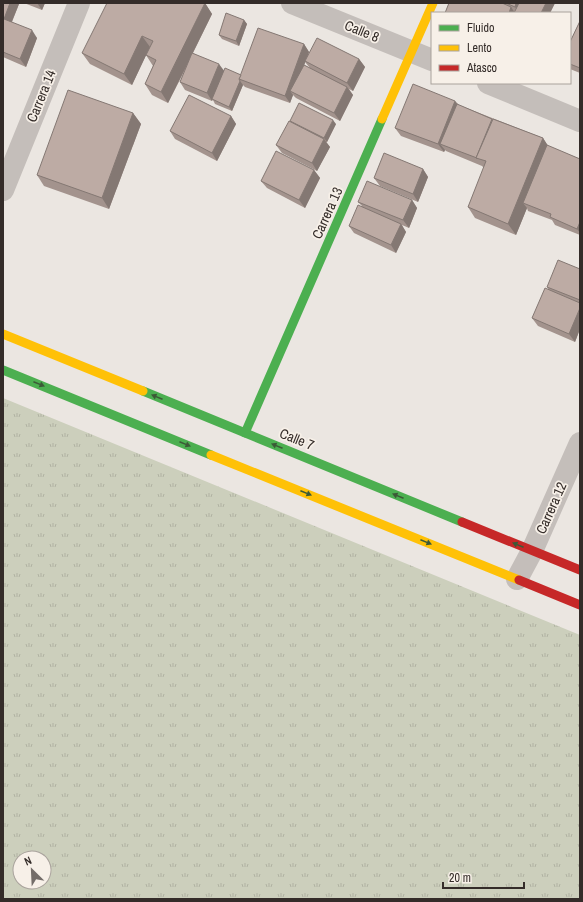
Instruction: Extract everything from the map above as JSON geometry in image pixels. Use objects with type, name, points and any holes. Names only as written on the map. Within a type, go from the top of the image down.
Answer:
[{"type":"main road","name":"Carrera 13","points":[[245,433],[422,56],[431,13]]},
{"type":"main road","name":"Calle 7","points":[[3,334],[580,570]]},
{"type":"main road","points":[[3,370],[580,605]]},
{"type":"street","name":"Carrera 14","points":[[3,190],[79,3]]},
{"type":"street","name":"Calle 8","points":[[292,3],[422,56]]},
{"type":"street","points":[[490,84],[580,121]]},
{"type":"street","name":"Carrera 12","points":[[517,579],[532,551],[580,443]]},
{"type":"green space","points":[[3,398],[580,635],[580,899],[3,899]]},
{"type":"building","points":[[3,3],[10,3],[4,19],[32,30],[20,59],[3,52]]},
{"type":"building","points":[[107,3],[205,3],[161,92],[145,84],[156,60],[146,55],[153,41],[142,36],[124,74],[82,53]]},
{"type":"building","points":[[449,3],[502,3],[511,7],[509,12],[445,12]]},
{"type":"building","points":[[506,3],[516,3],[515,7]]},
{"type":"building","points":[[519,3],[546,3],[542,12],[514,12]]},
{"type":"building","points":[[226,13],[244,20],[236,41],[219,35]]},
{"type":"building","points":[[580,21],[580,68],[571,64],[571,40]]},
{"type":"building","points":[[258,28],[304,44],[285,96],[239,79]]},
{"type":"building","points":[[317,38],[359,59],[347,83],[305,61]]},
{"type":"building","points":[[192,53],[219,64],[207,93],[180,82]]},
{"type":"building","points":[[304,65],[347,87],[334,113],[290,91]]},
{"type":"building","points":[[225,68],[241,75],[229,107],[212,99]]},
{"type":"building","points":[[413,84],[455,101],[438,144],[395,128]]},
{"type":"building","points":[[68,90],[133,113],[102,198],[37,175]]},
{"type":"building","points":[[189,95],[231,116],[212,153],[170,131]]},
{"type":"building","points":[[299,103],[333,120],[324,138],[290,121]]},
{"type":"building","points":[[457,104],[492,119],[476,158],[440,144]]},
{"type":"building","points":[[493,119],[543,138],[508,224],[468,207],[486,161],[476,158]]},
{"type":"building","points":[[289,121],[324,139],[312,163],[276,145]]},
{"type":"building","points":[[547,145],[580,159],[580,222],[577,229],[550,217],[551,214],[523,203]]},
{"type":"building","points":[[276,151],[314,170],[299,200],[261,181]]},
{"type":"building","points":[[384,153],[423,169],[413,194],[374,178]]},
{"type":"building","points":[[367,181],[412,200],[403,220],[358,202]]},
{"type":"building","points":[[358,205],[401,224],[391,245],[349,226]]},
{"type":"building","points":[[558,260],[580,269],[580,300],[547,287]]},
{"type":"building","points":[[545,288],[580,303],[580,308],[569,334],[532,318]]},
{"type":"traffic: fast","points":[[245,433],[382,119]]},
{"type":"traffic: fast","points":[[3,370],[211,455]]},
{"type":"traffic: fast","points":[[143,391],[462,522]]},
{"type":"traffic: slow","points":[[382,119],[433,3]]},
{"type":"traffic: slow","points":[[3,334],[143,391]]},
{"type":"traffic: slow","points":[[211,455],[519,580]]},
{"type":"traffic: jam","points":[[462,522],[580,570]]},
{"type":"traffic: jam","points":[[519,580],[580,605]]}]
